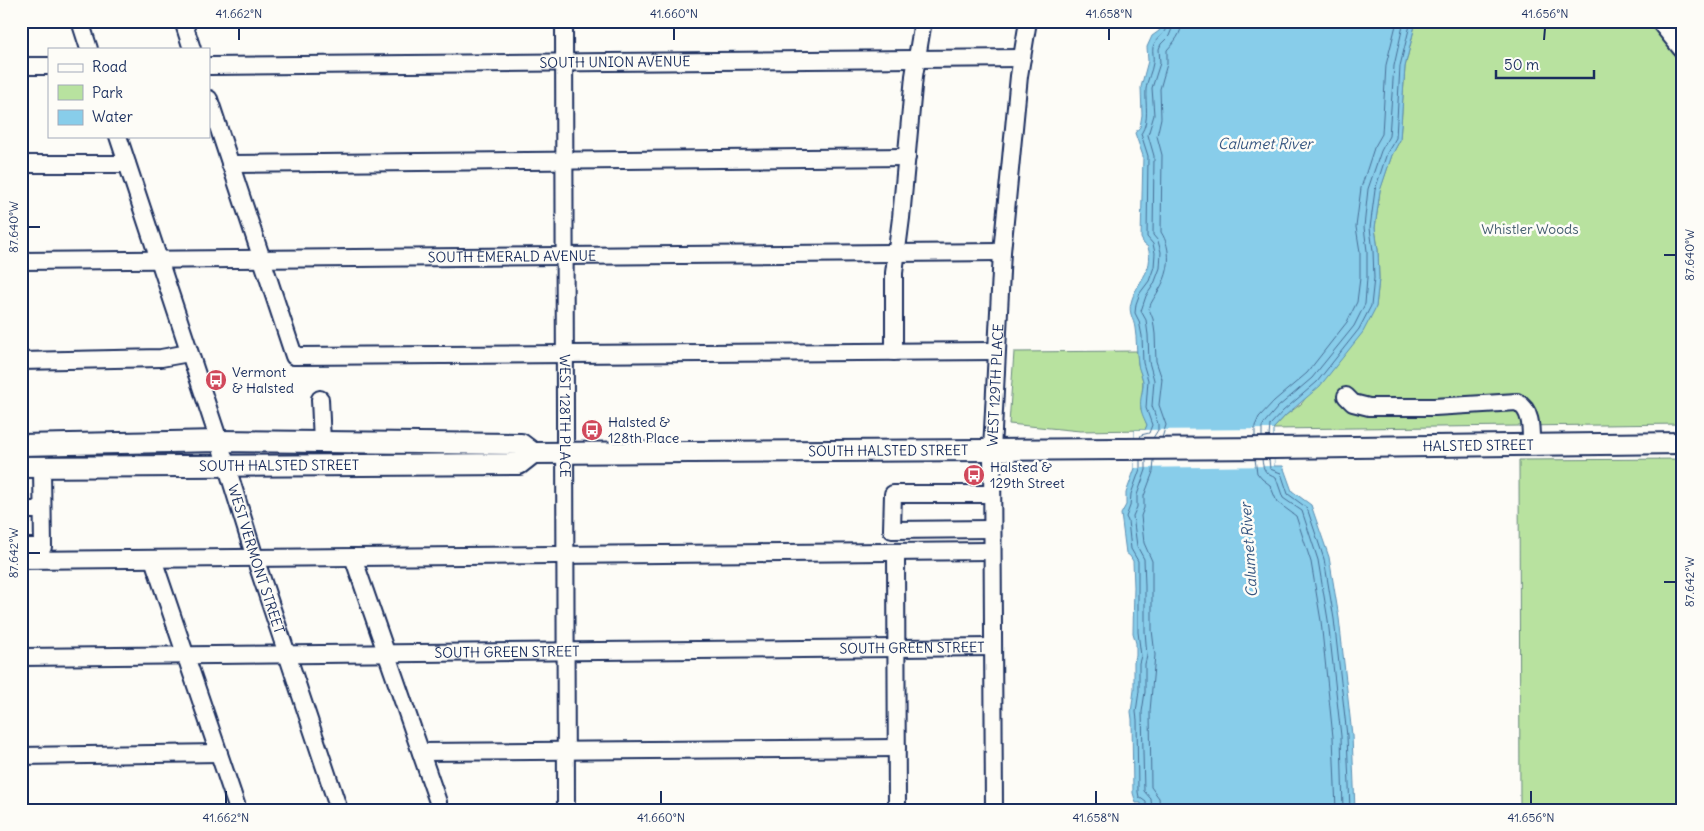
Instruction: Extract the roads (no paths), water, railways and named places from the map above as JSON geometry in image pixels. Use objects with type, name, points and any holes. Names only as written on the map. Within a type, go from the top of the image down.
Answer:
[{"type":"main road","name":"SOUTH HALSTED STREET","points":[[21,446],[219,441],[521,444],[533,453],[1274,448]]},
{"type":"main road","name":"HALSTED STREET","points":[[1274,448],[1683,442]]},
{"type":"main road","name":"SOUTH HALSTED STREET","points":[[21,467],[519,464],[533,453]]},
{"type":"street","points":[[80,21],[89,48]]},
{"type":"street","points":[[182,21],[192,48]]},
{"type":"street","name":"WEST 128TH PLACE","points":[[564,21],[566,810]]},
{"type":"street","points":[[894,352],[894,273],[917,58],[923,21]]},
{"type":"street","name":"WEST 129TH PLACE","points":[[994,810],[992,450],[996,351],[1002,252],[1018,76],[1028,21]]},
{"type":"street","points":[[1659,21],[1683,51]]},
{"type":"street","name":"SOUTH UNION AVENUE","points":[[210,66],[1022,58]]},
{"type":"street","points":[[21,66],[48,66]]},
{"type":"street","points":[[210,103],[294,356],[996,351]]},
{"type":"street","name":"WEST VERMONT STREET","points":[[119,138],[339,810]]},
{"type":"street","points":[[230,164],[907,157]]},
{"type":"street","points":[[21,164],[127,164]]},
{"type":"street","name":"SOUTH EMERALD AVENUE","points":[[21,261],[1002,252]]},
{"type":"street","points":[[21,361],[162,358],[189,354]]},
{"type":"street","points":[[1346,396],[1353,403],[1369,407],[1434,407],[1517,402],[1521,404],[1529,418],[1531,444]]},
{"type":"street","points":[[320,399],[322,442]]},
{"type":"street","points":[[21,547],[43,547],[42,467]]},
{"type":"street","points":[[992,494],[893,494],[892,530],[992,529]]},
{"type":"street","points":[[21,510],[42,510]]},
{"type":"street","points":[[21,560],[992,551]]},
{"type":"street","points":[[896,552],[897,810]]},
{"type":"street","points":[[353,557],[438,802],[438,810]]},
{"type":"street","points":[[153,559],[238,810]]},
{"type":"street","name":"SOUTH GREEN STREET","points":[[21,657],[993,647]]},
{"type":"street","points":[[421,752],[897,748]]},
{"type":"street","points":[[21,756],[219,753]]},
{"type":"water","name":"Calumet River","points":[[1416,21],[1405,67],[1400,140],[1392,155],[1380,191],[1375,228],[1379,279],[1376,307],[1363,332],[1320,386],[1286,415],[1273,429],[1274,466],[1283,466],[1292,491],[1311,505],[1329,557],[1339,618],[1352,735],[1355,810],[1141,810],[1141,803],[1136,803],[1133,793],[1131,712],[1136,643],[1133,633],[1133,561],[1126,553],[1121,514],[1126,505],[1126,493],[1135,468],[1135,430],[1145,430],[1147,425],[1141,410],[1143,381],[1138,365],[1135,328],[1130,310],[1133,295],[1149,263],[1148,247],[1141,238],[1143,156],[1135,133],[1140,127],[1142,115],[1141,87],[1148,61],[1147,47],[1152,36],[1159,31],[1164,22]]},
{"type":"place","name":"Vermont & Halsted","points":[[216,380]]},
{"type":"place","name":"Halsted & 128th Place","points":[[592,430]]},
{"type":"place","name":"Halsted & 129th Street","points":[[974,475]]},
{"type":"park label","name":"Whistler Woods","points":[[1530,229]]}]
